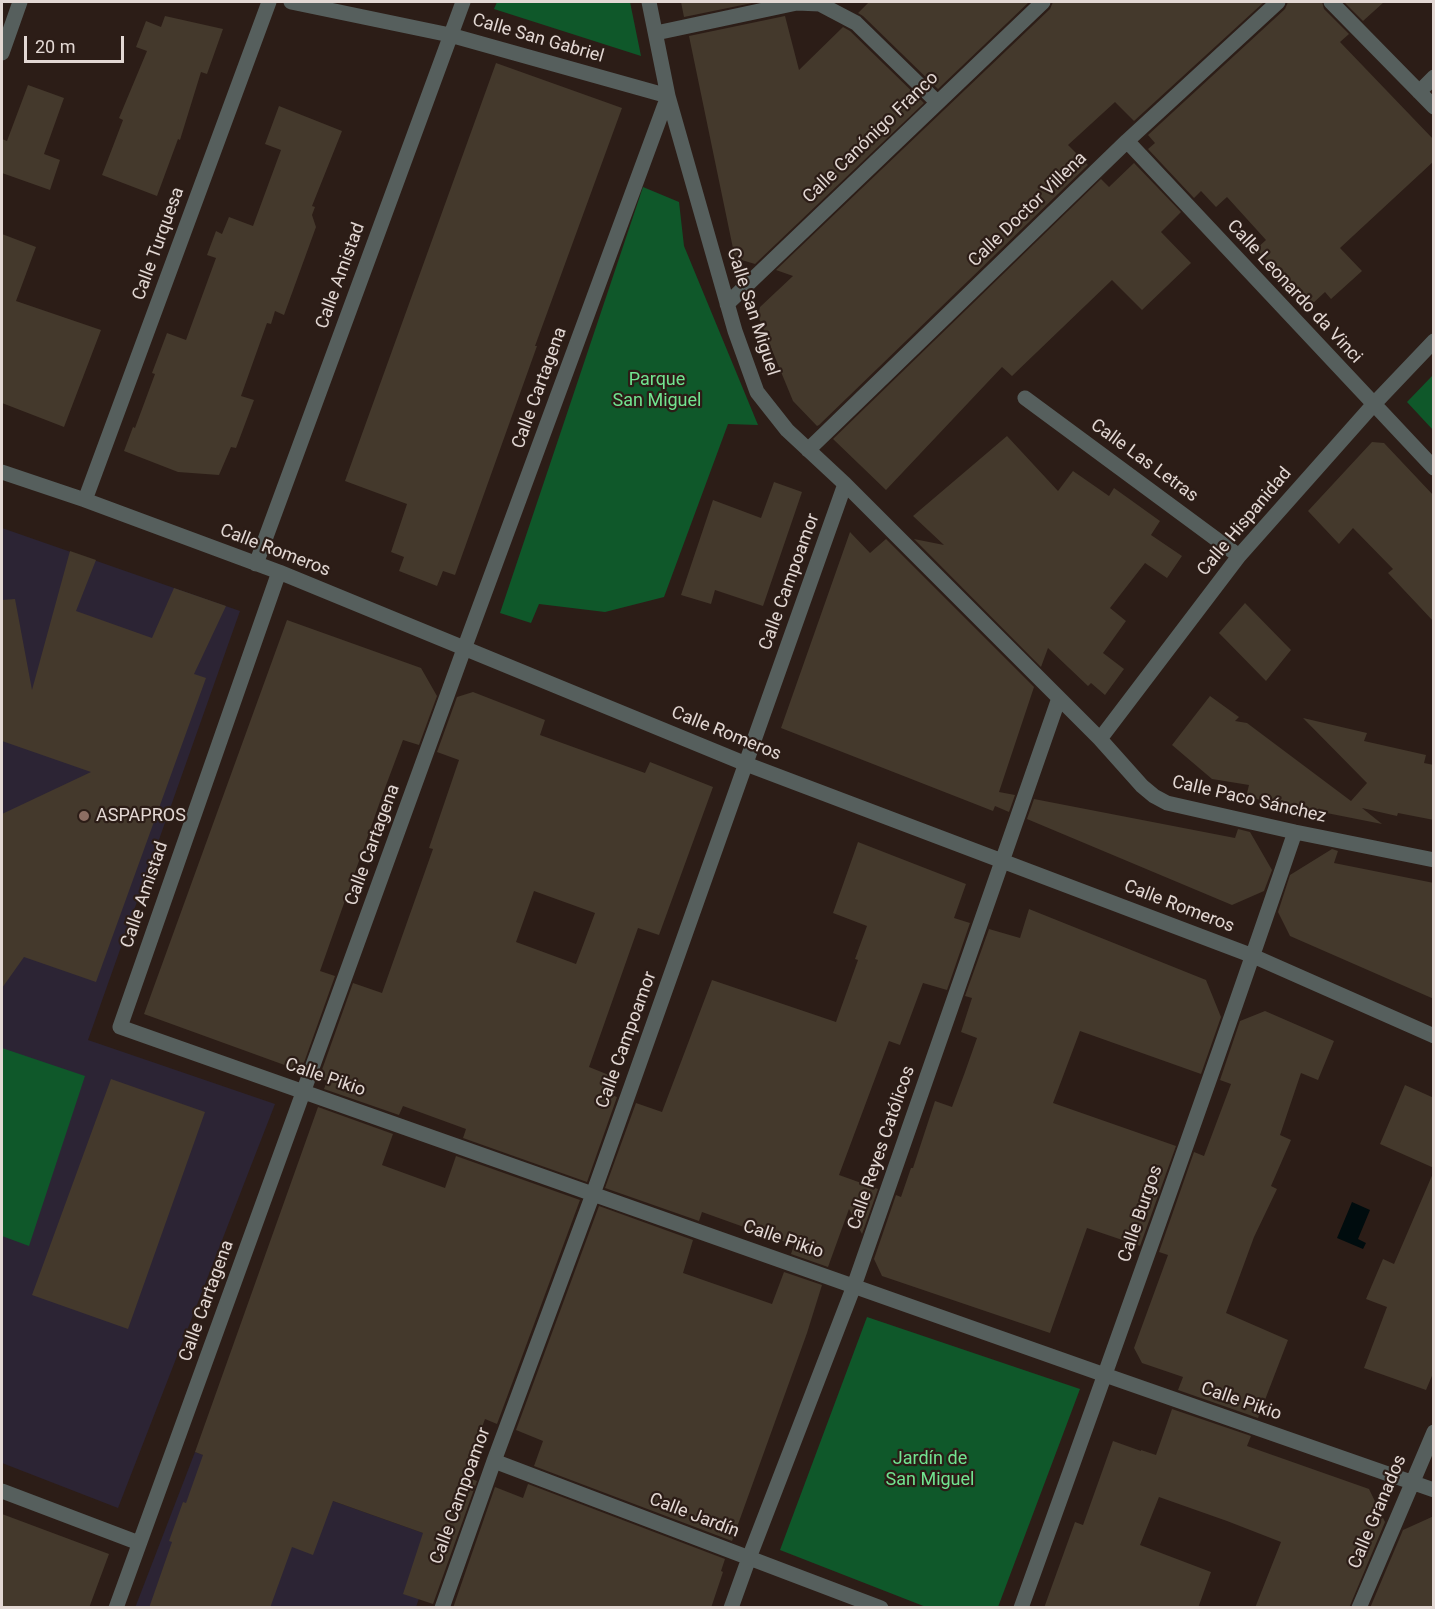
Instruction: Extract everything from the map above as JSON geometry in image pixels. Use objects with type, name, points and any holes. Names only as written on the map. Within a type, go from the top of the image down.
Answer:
[{"type":"street","points":[[2,52],[20,2]]},
{"type":"street","name":"Calle Turquesa","points":[[85,500],[269,2]]},
{"type":"street","name":"Calle San Gabriel","points":[[291,2],[450,35],[668,96]]},
{"type":"street","name":"Calle Amistad","points":[[256,564],[463,2]]},
{"type":"street","name":"Calle San Miguel","points":[[649,2],[668,96],[735,331],[757,392],[787,430],[845,484],[1059,698]]},
{"type":"street","points":[[656,33],[797,2],[820,4],[856,23],[937,102]]},
{"type":"street","name":"Calle Canónigo Franco","points":[[727,303],[1043,2]]},
{"type":"street","name":"Calle Doctor Villena","points":[[808,450],[1127,141],[1278,2]]},
{"type":"street","points":[[1331,2],[1434,107]]},
{"type":"street","points":[[1419,92],[1434,76]]},
{"type":"street","name":"Calle Cartagena","points":[[116,1608],[464,649],[668,96]]},
{"type":"street","name":"Calle Leonardo da Vinci","points":[[1127,141],[1434,468]]},
{"type":"street","name":"Calle Hispanidad","points":[[1100,739],[1239,556],[1373,405],[1434,341]]},
{"type":"street","name":"Calle Las Letras","points":[[1025,398],[1239,556]]},
{"type":"street","name":"Calle Romeros","points":[[2,472],[85,500],[279,572],[746,764],[1253,956],[1434,1036]]},
{"type":"street","name":"Calle Campoamor","points":[[442,1608],[593,1194],[845,484]]},
{"type":"street","name":"Calle Amistad","points":[[120,1027],[279,572]]},
{"type":"street","name":"Calle Paco Sánchez","points":[[1059,698],[1142,786],[1167,803],[1434,860]]},
{"type":"street","name":"Calle Reyes Católicos","points":[[731,1608],[748,1558],[854,1286],[1059,698]]},
{"type":"street","name":"Calle Burgos","points":[[1022,1608],[1295,832]]},
{"type":"street","name":"Calle Pikio","points":[[120,1027],[1434,1490]]},
{"type":"street","name":"Calle Granados","points":[[1359,1608],[1434,1432]]},
{"type":"street","name":"Calle Jardín","points":[[494,1461],[881,1608]]},
{"type":"street","points":[[2,1491],[140,1543]]},
{"type":"shaded area","points":[[2,528],[240,611],[88,1040],[275,1104],[118,1508],[2,1463]]},
{"type":"shaded area","points":[[1352,1202],[1370,1210],[1358,1239],[1366,1243],[1363,1249],[1337,1238]]},
{"type":"shaded area","points":[[195,1452],[440,1539],[416,1607],[135,1608]]},
{"type":"green space","points":[[497,2],[630,2],[641,56],[494,9]]},
{"type":"green space","name":"Parque San Miguel","points":[[643,187],[679,202],[684,246],[758,425],[728,424],[664,597],[605,612],[539,604],[531,623],[500,613]]},
{"type":"green space","points":[[1433,375],[1433,430],[1407,402]]},
{"type":"green space","points":[[2,1048],[85,1076],[29,1246],[2,1236]]},
{"type":"green space","name":"Jardín de San Miguel","points":[[867,1317],[1080,1389],[998,1607],[926,1607],[780,1550]]},
{"type":"building","points":[[681,2],[757,2],[684,17]]},
{"type":"building","points":[[869,2],[1029,2],[938,89],[858,13]]},
{"type":"building","points":[[1053,2],[1264,2],[1134,121],[1115,102],[1068,145],[1088,165],[817,426],[793,401],[758,316],[760,307],[793,276],[776,270],[1050,9]]},
{"type":"building","points":[[1288,2],[1322,2],[1324,9],[1349,34],[1340,42],[1434,140],[1434,161],[1340,248],[1362,271],[1331,299],[1325,292],[1310,306],[1256,249],[1266,240],[1227,197],[1216,207],[1201,191],[1194,198],[1148,149],[1155,143],[1148,135],[1285,9]]},
{"type":"building","points":[[1344,2],[1384,2],[1363,21]]},
{"type":"building","points":[[165,16],[223,29],[207,74],[201,72],[180,140],[178,139],[157,196],[102,175],[123,120],[119,118],[147,51],[136,47],[146,21],[161,27]]},
{"type":"building","points":[[785,16],[799,70],[843,27],[850,31],[924,103],[755,264],[735,258],[689,36]]},
{"type":"building","points":[[496,63],[622,108],[455,575],[443,571],[437,586],[399,571],[404,557],[391,552],[407,504],[345,481]]},
{"type":"building","points":[[28,85],[64,98],[44,154],[60,160],[50,190],[2,173],[2,139],[7,141]]},
{"type":"building","points":[[279,106],[342,131],[312,206],[315,207],[312,215],[316,227],[284,315],[275,311],[271,324],[267,323],[241,396],[254,400],[236,448],[231,447],[219,475],[178,472],[124,451],[155,374],[152,373],[167,333],[186,340],[216,258],[207,255],[216,231],[222,234],[229,217],[253,226],[281,150],[265,144]]},
{"type":"building","points":[[1134,163],[1181,212],[1161,232],[1191,263],[1142,310],[1112,280],[1012,376],[1002,367],[886,490],[833,439],[1101,179],[1109,187]]},
{"type":"building","points":[[2,234],[36,247],[16,301],[101,330],[64,427],[2,403]]},
{"type":"building","points":[[1007,436],[1058,491],[1073,471],[1109,496],[1114,488],[1160,521],[1151,535],[1182,556],[1167,578],[1145,563],[1110,608],[1126,621],[1103,653],[1124,669],[1105,695],[1091,683],[1088,686],[1048,648],[1041,667],[914,539],[944,545],[913,516]]},
{"type":"building","points":[[1372,442],[1384,443],[1434,496],[1434,622],[1388,573],[1393,569],[1353,528],[1339,544],[1308,511]]},
{"type":"building","points":[[774,482],[802,492],[763,606],[715,590],[711,604],[681,595],[713,500],[761,518]]},
{"type":"building","points":[[850,532],[870,553],[886,539],[1034,687],[999,792],[1015,795],[1009,812],[995,806],[993,811],[781,728]]},
{"type":"building","name":"ASPAPROS","points":[[70,551],[96,560],[76,611],[152,638],[174,588],[226,606],[194,674],[206,678],[96,982],[24,957],[2,988],[2,814],[91,772],[2,741],[2,600],[15,599],[32,690]]},
{"type":"building","points":[[1245,603],[1291,650],[1266,681],[1219,633]]},
{"type":"building","points":[[287,620],[421,668],[437,696],[419,745],[403,740],[382,796],[320,971],[335,976],[301,1071],[144,1014]]},
{"type":"building","points":[[473,692],[545,720],[540,735],[645,773],[650,762],[713,787],[659,935],[638,928],[589,1067],[609,1075],[603,1092],[617,1097],[587,1182],[463,1138],[466,1129],[403,1106],[399,1115],[324,1089],[327,1081],[319,1078],[353,983],[382,993],[433,849],[429,848],[459,760],[437,752],[457,697]],"holes":[[[534,891],[595,913],[576,964],[516,942]]]},
{"type":"building","points":[[1210,696],[1239,717],[1235,721],[1247,723],[1351,801],[1367,783],[1303,718],[1367,733],[1364,741],[1426,755],[1424,763],[1434,765],[1434,820],[1398,813],[1397,816],[1362,808],[1382,824],[1246,797],[1249,785],[1212,779],[1172,745]]},
{"type":"building","points":[[1034,799],[1235,838],[1238,829],[1250,832],[1272,870],[1264,891],[1232,905],[1027,819]]},
{"type":"building","points":[[858,842],[966,884],[954,918],[970,923],[947,990],[923,983],[900,1045],[889,1041],[839,1175],[878,1189],[862,1234],[849,1209],[828,1267],[791,1254],[794,1245],[702,1212],[699,1221],[605,1188],[636,1103],[662,1112],[712,980],[836,1022],[858,960],[855,959],[867,926],[833,913]]},
{"type":"building","points":[[1332,849],[1338,851],[1334,863],[1434,883],[1434,999],[1290,936],[1278,912],[1290,875]]},
{"type":"building","points":[[1029,909],[1206,980],[1221,1017],[1201,1074],[1080,1031],[1053,1103],[1176,1146],[1140,1246],[1087,1228],[1050,1333],[882,1276],[874,1259],[896,1195],[901,1197],[911,1168],[913,1168],[935,1101],[952,1107],[977,1038],[961,1032],[972,998],[965,996],[989,929],[1020,938]]},
{"type":"building","points":[[1265,1011],[1334,1041],[1318,1080],[1301,1073],[1280,1135],[1291,1140],[1271,1186],[1277,1189],[1254,1237],[1226,1313],[1288,1340],[1258,1418],[1178,1390],[1183,1377],[1142,1363],[1134,1348],[1168,1255],[1159,1252],[1194,1152],[1204,1156],[1231,1084],[1220,1080],[1240,1021]]},
{"type":"building","points":[[111,1079],[205,1112],[128,1329],[32,1295]]},
{"type":"building","points":[[1405,1085],[1434,1098],[1434,1168],[1380,1144]]},
{"type":"building","points":[[318,1107],[393,1134],[382,1165],[445,1188],[456,1156],[580,1200],[497,1424],[485,1419],[464,1476],[477,1481],[433,1604],[403,1594],[423,1533],[333,1501],[313,1555],[292,1547],[270,1608],[149,1608],[172,1542],[169,1541],[183,1502],[186,1503],[203,1455],[195,1452]]},
{"type":"building","points":[[1434,1171],[1434,1371],[1426,1390],[1364,1368],[1387,1307],[1366,1299],[1383,1259],[1394,1264]]},
{"type":"building","points":[[599,1206],[693,1240],[683,1273],[772,1304],[784,1272],[822,1285],[732,1541],[534,1466],[543,1441],[516,1430]]},
{"type":"building","points":[[1172,1409],[1251,1436],[1247,1446],[1369,1489],[1385,1522],[1349,1608],[1255,1608],[1281,1542],[1159,1497],[1140,1545],[1211,1572],[1198,1608],[1044,1608],[1075,1522],[1083,1525],[1113,1441],[1156,1455]]},
{"type":"building","points":[[528,1484],[725,1559],[711,1608],[453,1608],[495,1487],[523,1498]]},
{"type":"building","points":[[2,1514],[109,1554],[89,1608],[2,1608]]},
{"type":"building","points":[[1434,1516],[1434,1608],[1370,1608],[1403,1530]]},
{"type":"place","name":"ASPAPROS","points":[[84,816]]}]
